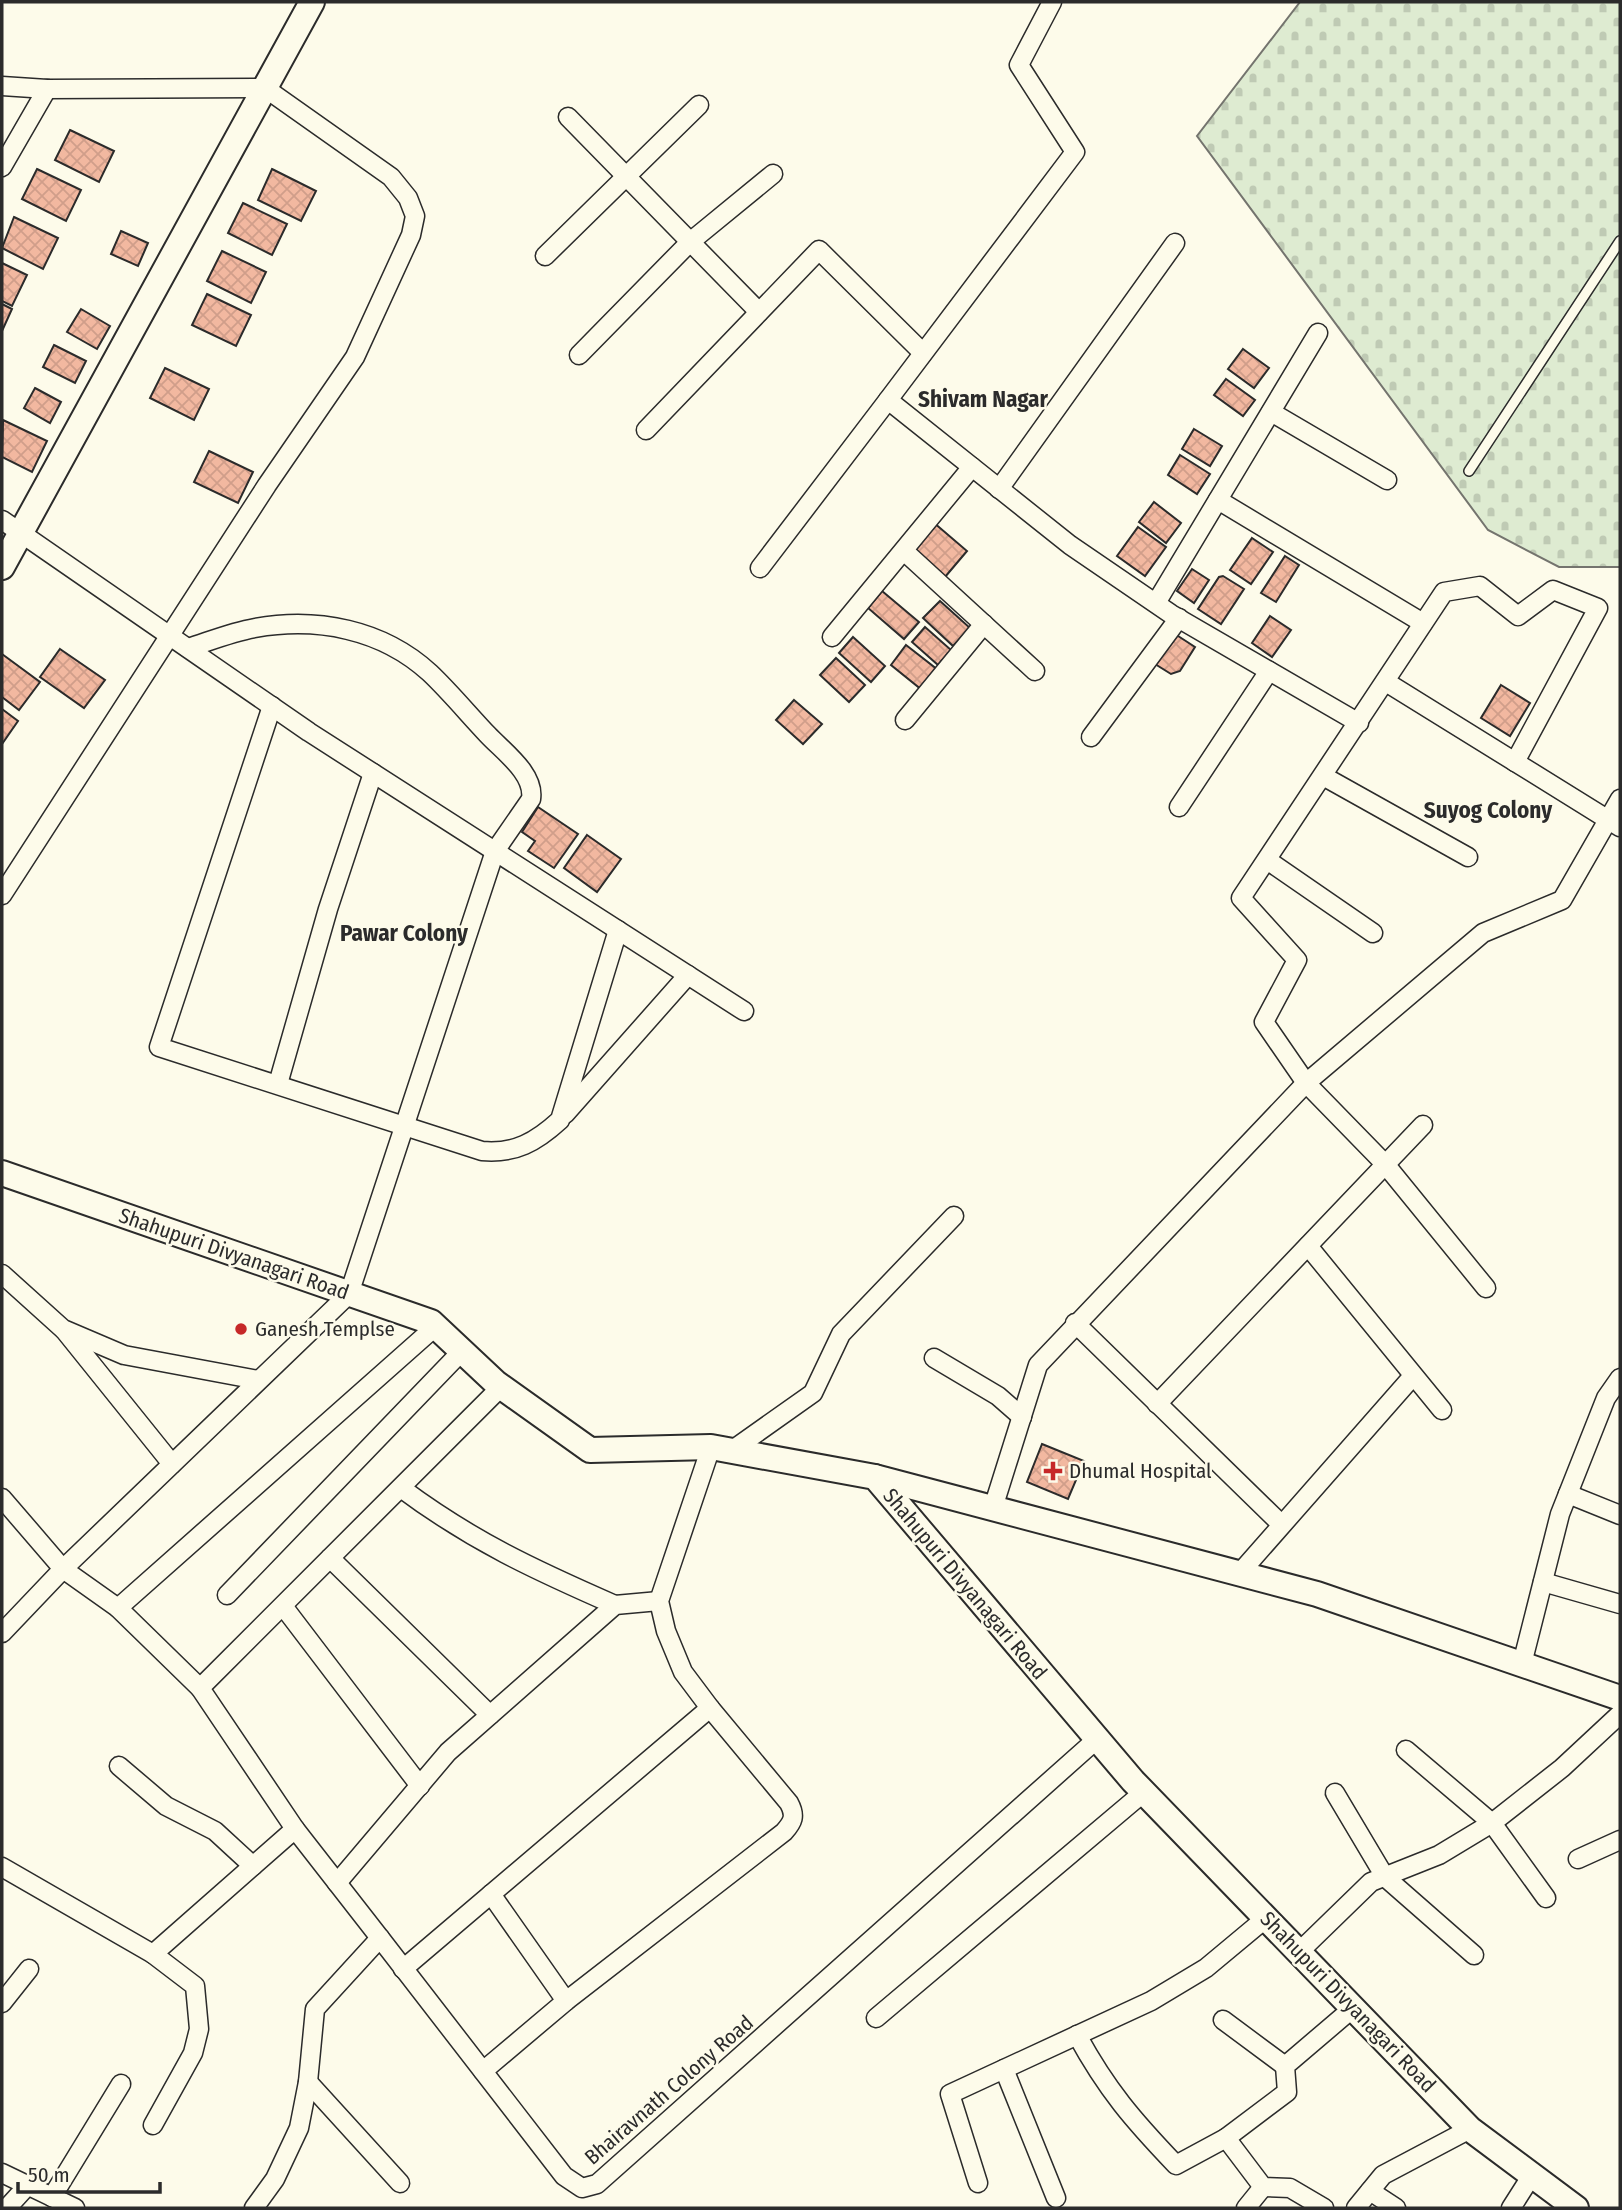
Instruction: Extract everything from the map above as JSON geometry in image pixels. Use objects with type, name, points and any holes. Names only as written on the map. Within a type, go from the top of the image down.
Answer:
[{"type":"main road","points":[[2,567],[12,526],[312,2]]},
{"type":"main road","name":"Shahupuri Divyanagari Road","points":[[3,1179],[430,1322],[501,1387],[590,1450],[721,1449],[875,1477],[1144,1792],[1470,2129],[1576,2208]]},
{"type":"main road","points":[[875,1477],[1317,1594],[1620,1698]]},
{"type":"street","points":[[760,568],[1075,152],[1019,65],[1052,2]]},
{"type":"street","points":[[2,86],[47,89],[265,88],[391,177],[408,198],[415,216],[411,235],[355,356],[2,895]]},
{"type":"street","points":[[2,167],[47,89]]},
{"type":"street","points":[[545,256],[624,175],[699,104]]},
{"type":"street","points":[[568,117],[759,312]]},
{"type":"street","points":[[579,355],[690,242],[772,174]]},
{"type":"street","points":[[999,489],[1175,243]]},
{"type":"street","points":[[646,430],[819,250],[923,353]]},
{"type":"street","points":[[1156,603],[1318,334]]},
{"type":"street","points":[[888,400],[1070,545],[1179,618],[1359,723]]},
{"type":"street","points":[[1271,412],[1387,480]]},
{"type":"street","points":[[832,637],[972,467]]},
{"type":"street","points":[[1218,500],[1423,623]]},
{"type":"street","points":[[12,526],[373,773],[744,1011]]},
{"type":"street","points":[[904,551],[1035,671]]},
{"type":"street","points":[[1486,1288],[1385,1164],[1306,1083],[1264,1022],[1297,960],[1241,898],[1444,592],[1480,586],[1518,616],[1553,590],[1598,608],[1515,762]]},
{"type":"street","points":[[1091,737],[1179,618]]},
{"type":"street","points":[[2,1633],[63,1569],[349,1294],[495,851],[531,799],[530,781],[428,671],[392,647],[351,628],[314,624],[253,628],[188,648]]},
{"type":"street","points":[[905,720],[984,624]]},
{"type":"street","points":[[1179,807],[1269,671]]},
{"type":"street","points":[[1386,682],[1614,823]]},
{"type":"street","points":[[272,705],[159,1047],[482,1151],[501,1153],[518,1150],[541,1137],[560,1120],[688,975]]},
{"type":"street","points":[[278,1084],[328,909],[373,773]]},
{"type":"street","points":[[1323,776],[1468,857]]},
{"type":"street","points":[[993,1508],[1038,1365],[1074,1324],[1306,1083],[1483,933],[1562,900],[1614,823],[1620,799]]},
{"type":"street","points":[[1267,860],[1373,933]]},
{"type":"street","points":[[560,1120],[618,929]]},
{"type":"street","points":[[1157,1404],[1423,1125]]},
{"type":"street","points":[[483,2071],[566,2001],[793,1822],[794,1812],[789,1803],[683,1672],[666,1631],[659,1601],[721,1449],[813,1393],[841,1334],[954,1216]]},
{"type":"street","points":[[1308,1246],[1442,1410]]},
{"type":"street","points":[[2,1274],[62,1329],[172,1464]]},
{"type":"street","points":[[1074,1324],[1281,1524]]},
{"type":"street","points":[[118,1608],[435,1327]]},
{"type":"street","points":[[62,1329],[124,1355],[258,1380]]},
{"type":"street","points":[[227,1595],[462,1351]]},
{"type":"street","points":[[934,1358],[998,1396],[1021,1417]]},
{"type":"street","points":[[1239,1574],[1413,1376]]},
{"type":"street","points":[[1522,1664],[1568,1494],[1606,1398],[1620,1378]]},
{"type":"street","points":[[200,1688],[501,1387]]},
{"type":"street","points":[[401,1488],[449,1524],[488,1547],[615,1605],[659,1601]]},
{"type":"street","points":[[1568,1494],[1620,1515]]},
{"type":"street","name":"Bhairavnath Colony Road","points":[[2,1498],[63,1569],[118,1608],[200,1688],[295,1829],[564,2176],[582,2188],[606,2180],[1097,1739]]},
{"type":"street","points":[[330,1558],[490,1715]]},
{"type":"street","points":[[1543,1582],[1620,1604]]},
{"type":"street","points":[[337,1883],[448,1752],[615,1605]]},
{"type":"street","points":[[283,1606],[420,1786]]},
{"type":"street","points":[[403,1969],[710,1708]]},
{"type":"street","points":[[1299,1952],[1371,1882],[1439,1855],[1492,1823],[1562,1768],[1620,1714]]},
{"type":"street","points":[[1406,1750],[1492,1823],[1546,1898]]},
{"type":"street","points":[[119,1766],[166,1806],[215,1831],[253,1866]]},
{"type":"street","points":[[876,2018],[1144,1792]]},
{"type":"street","points":[[1335,1794],[1385,1877],[1474,1955]]},
{"type":"street","points":[[153,1954],[295,1829]]},
{"type":"street","points":[[1578,1859],[1620,1840]]},
{"type":"street","points":[[2,1867],[153,1954],[195,1986],[199,2029],[193,2053],[153,2125]]},
{"type":"street","points":[[491,1894],[566,2001]]},
{"type":"street","points":[[978,2183],[950,2094],[1150,2001],[1206,1968],[1266,1918]]},
{"type":"street","points":[[254,2208],[275,2179],[299,2128],[308,2082],[315,2009],[380,1938]]},
{"type":"street","points":[[2,2003],[29,1969]]},
{"type":"street","points":[[1285,2066],[1353,2008]]},
{"type":"street","points":[[1077,2035],[1102,2082],[1131,2118],[1176,2165],[1226,2138],[1287,2092],[1285,2066],[1223,2020]]},
{"type":"street","points":[[1004,2069],[1056,2198]]},
{"type":"street","points":[[308,2082],[400,2183]]},
{"type":"street","points":[[52,2197],[121,2084]]},
{"type":"street","points":[[1356,2208],[1383,2175],[1470,2129]]},
{"type":"street","points":[[1226,2138],[1263,2187]]},
{"type":"street","points":[[2,2173],[75,2208]]},
{"type":"street","points":[[1511,2208],[1532,2175]]},
{"type":"street","points":[[7,2208],[28,2185]]},
{"type":"street","points":[[1246,2208],[1263,2187]]},
{"type":"street","points":[[1263,2187],[1290,2188],[1324,2208]]},
{"type":"street","points":[[1370,2192],[1396,2208]]},
{"type":"lane","points":[[1469,471],[1620,240]]},
{"type":"green space","points":[[1300,2],[1620,2],[1620,567],[1559,567],[1488,530],[1197,136]]},
{"type":"building","points":[[70,130],[114,151],[99,182],[55,160]]},
{"type":"building","points":[[37,169],[81,190],[66,221],[22,199]]},
{"type":"building","points":[[272,169],[316,191],[301,221],[258,200]]},
{"type":"building","points":[[243,203],[287,224],[272,255],[228,233]]},
{"type":"building","points":[[14,217],[58,238],[43,269],[2,248]]},
{"type":"building","points":[[121,231],[148,243],[138,266],[111,254]]},
{"type":"building","points":[[222,251],[266,272],[251,303],[207,281]]},
{"type":"building","points":[[2,263],[27,275],[12,306],[2,301]]},
{"type":"building","points":[[207,294],[251,315],[236,346],[192,325]]},
{"type":"building","points":[[2,304],[12,309],[2,331]]},
{"type":"building","points":[[81,309],[110,326],[97,349],[67,332]]},
{"type":"building","points":[[54,345],[86,361],[75,383],[43,367]]},
{"type":"building","points":[[1243,349],[1269,368],[1254,388],[1228,369]]},
{"type":"building","points":[[165,368],[209,389],[194,420],[150,398]]},
{"type":"building","points":[[1226,379],[1255,400],[1243,416],[1214,395]]},
{"type":"building","points":[[35,388],[61,402],[50,423],[24,408]]},
{"type":"building","points":[[3,420],[47,441],[32,472],[2,457]]},
{"type":"building","points":[[1194,429],[1222,446],[1210,466],[1182,449]]},
{"type":"building","points":[[209,451],[253,472],[238,503],[194,482]]},
{"type":"building","points":[[1180,455],[1210,474],[1197,494],[1168,475]]},
{"type":"building","points":[[1154,502],[1181,523],[1166,543],[1139,522]]},
{"type":"building","points":[[933,522],[967,551],[945,577],[911,549]]},
{"type":"building","points":[[1138,527],[1166,547],[1145,576],[1117,556]]},
{"type":"building","points":[[1252,538],[1273,552],[1251,584],[1230,570]]},
{"type":"building","points":[[1285,556],[1299,565],[1276,602],[1261,593]]},
{"type":"building","points":[[1192,569],[1209,580],[1194,603],[1177,591]]},
{"type":"building","points":[[1223,576],[1244,589],[1221,624],[1198,609],[1219,577]]},
{"type":"building","points":[[882,591],[919,622],[904,639],[868,608]]},
{"type":"building","points":[[940,601],[970,628],[953,646],[923,618]]},
{"type":"building","points":[[1270,616],[1291,630],[1272,657],[1252,643]]},
{"type":"building","points":[[925,627],[951,650],[938,665],[912,642]]},
{"type":"building","points":[[1175,634],[1195,647],[1180,671],[1171,674],[1155,664]]},
{"type":"building","points":[[853,637],[885,666],[871,682],[839,653]]},
{"type":"building","points":[[906,645],[938,670],[922,690],[891,665]]},
{"type":"building","points":[[60,649],[105,680],[84,708],[40,677]]},
{"type":"building","points":[[2,654],[40,682],[19,710],[2,697]]},
{"type":"building","points":[[836,658],[865,685],[849,702],[820,675]]},
{"type":"building","points":[[1501,685],[1530,703],[1510,736],[1481,718]]},
{"type":"building","points":[[794,700],[822,724],[803,744],[776,720]]},
{"type":"building","points":[[2,709],[18,721],[2,744]]},
{"type":"building","points":[[538,807],[578,834],[554,868],[528,851],[535,841],[522,832]]},
{"type":"building","points":[[587,835],[621,859],[597,892],[564,868]]},
{"type":"building","points":[[1042,1444],[1084,1461],[1068,1499],[1027,1482]]},
{"type":"place","name":"Ganesh Templse","points":[[241,1329]]},
{"type":"place","name":"Dhumal Hospital","points":[[1053,1471]]},
{"type":"district","name":"Shivam Nagar","points":[[983,399]]},
{"type":"district","name":"Suyog Colony","points":[[1488,810]]},
{"type":"district","name":"Pawar Colony","points":[[404,933]]}]
